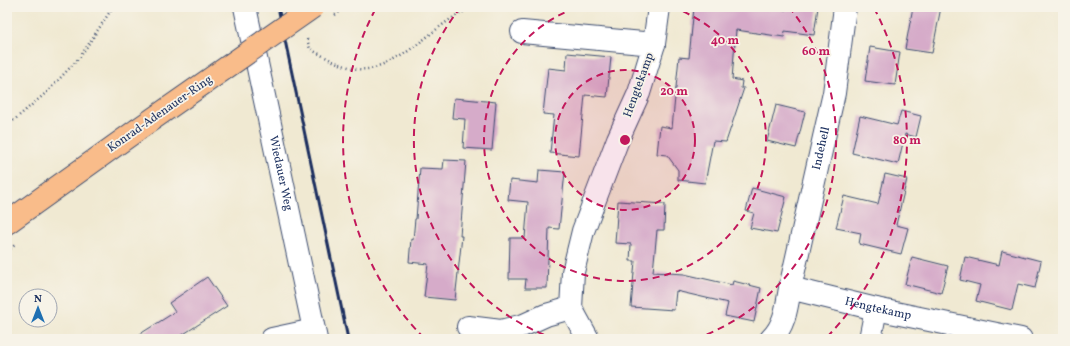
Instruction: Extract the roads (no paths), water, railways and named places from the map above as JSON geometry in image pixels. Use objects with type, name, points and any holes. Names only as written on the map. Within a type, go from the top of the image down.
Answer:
[{"type":"main road","name":"Konrad-Adenauer-Ring","points":[[7,223],[313,7]]},
{"type":"street","name":"Wiedauer Weg","points":[[245,7],[315,334]]},
{"type":"street","name":"Hengtekamp","points":[[571,308],[573,272],[583,231],[618,139],[639,93],[654,44],[659,7]]},
{"type":"street","name":"Indehell","points":[[790,288],[834,93],[845,7]]},
{"type":"street","name":"Hengtekamp","points":[[522,32],[654,44]]},
{"type":"street","points":[[771,339],[776,335],[784,320],[790,288]]},
{"type":"street","name":"Hengtekamp","points":[[790,288],[876,309],[1021,339]]},
{"type":"street","points":[[468,327],[501,331],[524,325],[546,315],[571,308],[588,339]]},
{"type":"street","points":[[870,339],[876,309]]},
{"type":"street","points":[[272,339],[315,334]]},
{"type":"railway","points":[[278,7],[348,339]]}]
